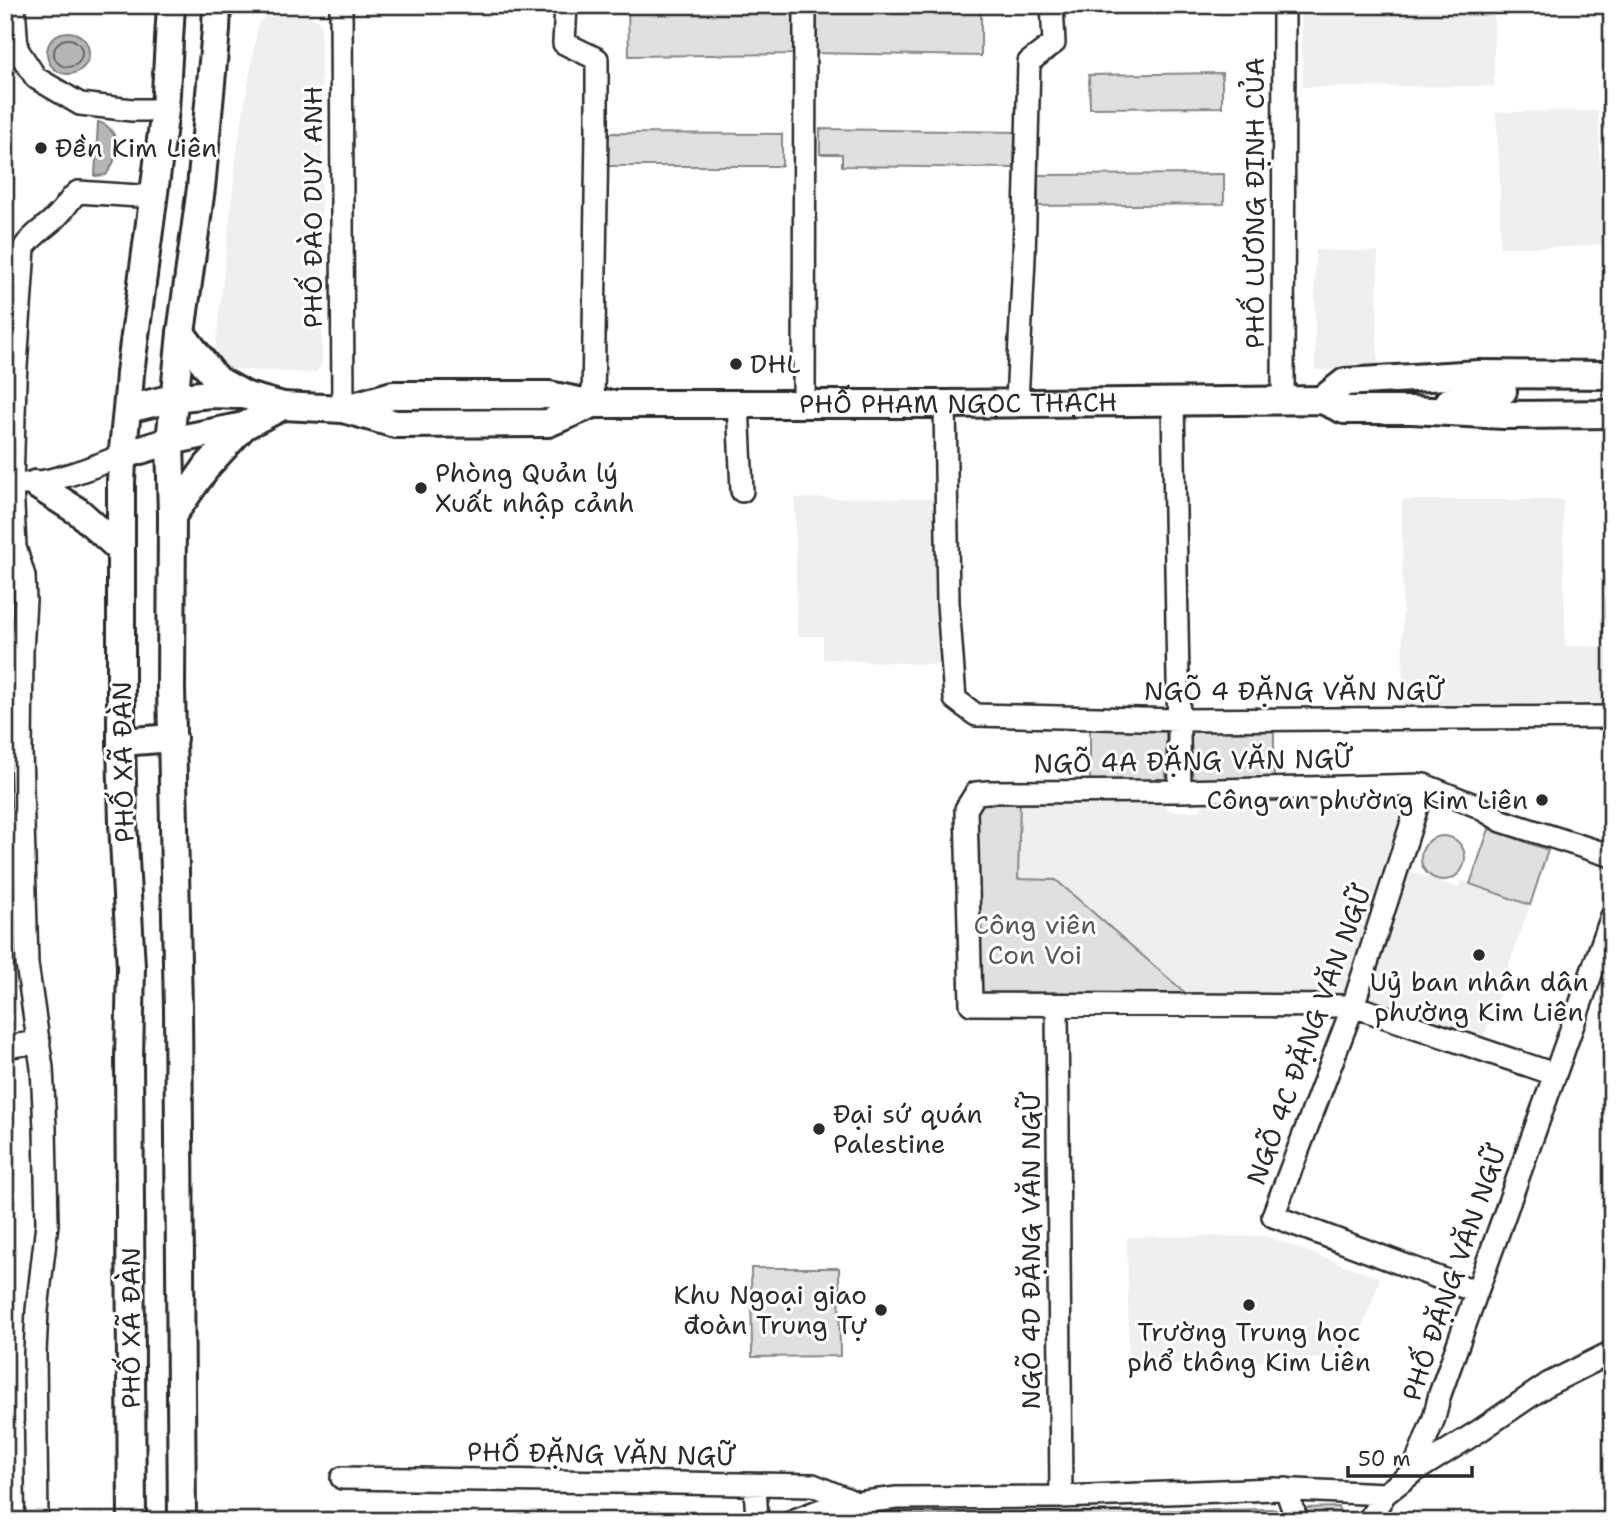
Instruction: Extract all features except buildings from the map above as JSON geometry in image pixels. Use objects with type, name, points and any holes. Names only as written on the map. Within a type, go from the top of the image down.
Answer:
[{"type":"main road","name":"PHỐ XÃ ĐÀN","points":[[132,1521],[129,1086],[131,967],[121,742],[121,456],[165,110],[172,5]]},
{"type":"main road","name":"PHỐ XÃ ĐÀN","points":[[182,1521],[179,1021],[171,688],[170,441],[173,398],[201,188],[217,5]]},
{"type":"main road","points":[[181,333],[216,379],[243,394]]},
{"type":"main road","points":[[1322,400],[1345,382],[1479,374],[1612,375]]},
{"type":"main road","points":[[1410,379],[1503,391],[1612,393]]},
{"type":"main road","points":[[1412,410],[1503,391]]},
{"type":"main road","name":"PHỐ PHẠM NGỌC THẠCH","points":[[128,409],[173,398],[243,394],[283,407],[343,409],[394,424],[548,423],[593,404],[1322,400],[1344,410],[1412,410],[1504,415],[1612,414]]},
{"type":"main road","name":"PHỐ PHẠM NGỌC THẠCH","points":[[121,456],[170,441],[244,426],[283,407]]},
{"type":"main road","points":[[172,516],[208,465],[244,426]]},
{"type":"main road","points":[[18,485],[79,512],[121,550]]},
{"type":"main road","points":[[121,742],[173,738]]},
{"type":"street","points":[[14,5],[17,49],[36,78],[80,104],[132,110],[165,110]]},
{"type":"street","name":"PHỐ ĐÀO DUY ANH","points":[[341,5],[343,409]]},
{"type":"street","points":[[566,5],[565,43],[597,59],[593,404]]},
{"type":"street","points":[[804,403],[805,5]]},
{"type":"street","points":[[1017,402],[1029,62],[1054,43],[1052,5]]},
{"type":"street","name":"PHỐ LƯƠNG ĐỊNH CỦA","points":[[1283,400],[1284,5]]},
{"type":"street","points":[[37,1521],[35,1353],[47,1224],[45,1119],[39,1042],[27,964],[22,791],[25,600],[24,576],[15,547],[18,485],[15,381],[24,248],[29,239],[61,213],[69,199],[78,192],[154,197]]},
{"type":"street","points":[[1173,402],[1180,791]]},
{"type":"street","points":[[738,404],[742,491]]},
{"type":"street","name":"NGÕ 4 ĐẶNG VĂN NGỮ","points":[[945,404],[948,603],[955,699],[976,715],[1179,720],[1612,717]]},
{"type":"street","points":[[18,485],[88,468],[121,456]]},
{"type":"street","name":"NGÕ 4A ĐẶNG VĂN NGỮ","points":[[1057,1005],[971,1004],[966,809],[975,793],[1424,785],[1477,806],[1502,821],[1612,856]]},
{"type":"street","name":"NGÕ 4C ĐẶNG VĂN NGỮ","points":[[1424,785],[1353,1006],[1273,1216],[1477,1292]]},
{"type":"street","name":"PHỐ ĐẶNG VĂN NGỮ","points":[[1412,1473],[1434,1418],[1440,1394],[1612,916]]},
{"type":"street","points":[[1057,1005],[1353,1006],[1555,1074]]},
{"type":"street","name":"NGÕ 4D ĐẶNG VĂN NGỮ","points":[[1057,1005],[1061,1497]]},
{"type":"street","points":[[5,1046],[39,1042]]},
{"type":"street","points":[[1368,1521],[1385,1494],[1412,1473],[1548,1384],[1612,1352]]},
{"type":"street","points":[[1434,1418],[1439,1427],[1450,1434],[1466,1438]]},
{"type":"street","name":"PHỐ ĐẶNG VĂN NGỮ","points":[[342,1478],[813,1486],[856,1503]]},
{"type":"street","points":[[755,1485],[757,1521]]},
{"type":"street","points":[[1286,1489],[1297,1521]]},
{"type":"street","name":"PHỐ ĐẶNG VĂN NGỮ","points":[[792,1521],[821,1510],[897,1498],[1061,1497],[1286,1489],[1385,1494]]},
{"type":"shaded area","points":[[1301,5],[1494,5],[1494,86],[1303,87]]},
{"type":"shaded area","points":[[309,15],[321,23],[322,364],[315,373],[225,369],[214,360],[238,144],[258,24],[265,17]]},
{"type":"shaded area","points":[[1598,111],[1602,244],[1500,247],[1496,112]]},
{"type":"shaded area","points":[[1315,250],[1378,252],[1379,370],[1315,370]]},
{"type":"shaded area","points":[[795,498],[943,499],[944,665],[823,659],[823,636],[797,636]]},
{"type":"shaded area","points":[[1402,500],[1563,500],[1565,646],[1612,647],[1612,712],[1403,712]]},
{"type":"shaded area","points":[[1395,797],[1407,811],[1352,992],[1336,998],[1191,998],[1056,880],[1018,879],[1020,801],[1158,799],[1171,811],[1200,811],[1206,799]]},
{"type":"shaded area","points":[[1408,870],[1458,888],[1462,880],[1530,905],[1483,1039],[1364,996]]},
{"type":"shaded area","name":"Trường Trung học phổ thông Kim Liên","points":[[1265,1236],[1380,1278],[1352,1357],[1129,1366],[1127,1237]]},
{"type":"green space","points":[[628,5],[797,5],[798,54],[629,56]]},
{"type":"green space","points":[[811,5],[981,5],[981,56],[811,53]]},
{"type":"green space","points":[[1222,73],[1222,107],[1090,108],[1089,75]]},
{"type":"green space","points":[[820,129],[1015,132],[1014,168],[842,166],[842,154],[820,154]]},
{"type":"green space","points":[[608,133],[782,134],[782,166],[608,166]]},
{"type":"green space","points":[[1224,174],[1224,204],[1038,206],[1038,175]]},
{"type":"green space","points":[[1090,727],[1166,728],[1166,782],[1090,781]]},
{"type":"green space","points":[[1188,729],[1274,729],[1274,781],[1188,780]]},
{"type":"green space","name":"Công viên Con Voi","points":[[980,801],[1020,801],[1018,879],[1056,880],[1191,998],[977,998],[973,810]]},
{"type":"green space","points":[[1489,829],[1548,850],[1530,905],[1470,884]]},
{"type":"green space","points":[[1443,836],[1452,837],[1459,842],[1464,849],[1464,867],[1459,874],[1452,879],[1443,880],[1434,879],[1427,874],[1422,867],[1421,858],[1422,849],[1427,842],[1434,837]]},
{"type":"green space","points":[[751,1268],[839,1268],[840,1356],[752,1357]]},
{"type":"green space","points":[[1338,1507],[1342,1515],[1341,1521],[1306,1521],[1306,1508]]},
{"type":"green space","points":[[1278,1510],[1287,1521],[851,1521],[871,1516],[899,1515]]},
{"type":"water","points":[[68,32],[83,38],[89,53],[83,68],[68,74],[53,68],[47,53],[53,38]]},
{"type":"water","points":[[98,122],[111,130],[117,149],[106,175],[95,176]]},
{"type":"place","name":"Đền Kim Liên","points":[[41,148]]},
{"type":"place","name":"DHL","points":[[736,364]]},
{"type":"place","name":"Phòng Quản lý Xuất nhập cảnh","points":[[421,488]]},
{"type":"place","name":"Công an phường Kim Liên","points":[[1542,800]]},
{"type":"place","name":"Uỷ ban nhân dân phường Kim Liên","points":[[1479,955]]},
{"type":"place","name":"Đại sứ quán Palestine","points":[[819,1129]]},
{"type":"place","name":"Trường Trung học phổ thông Kim Liên","points":[[1249,1305]]},
{"type":"place","name":"Khu Ngoại giao đoàn Trung Tự","points":[[881,1310]]}]
